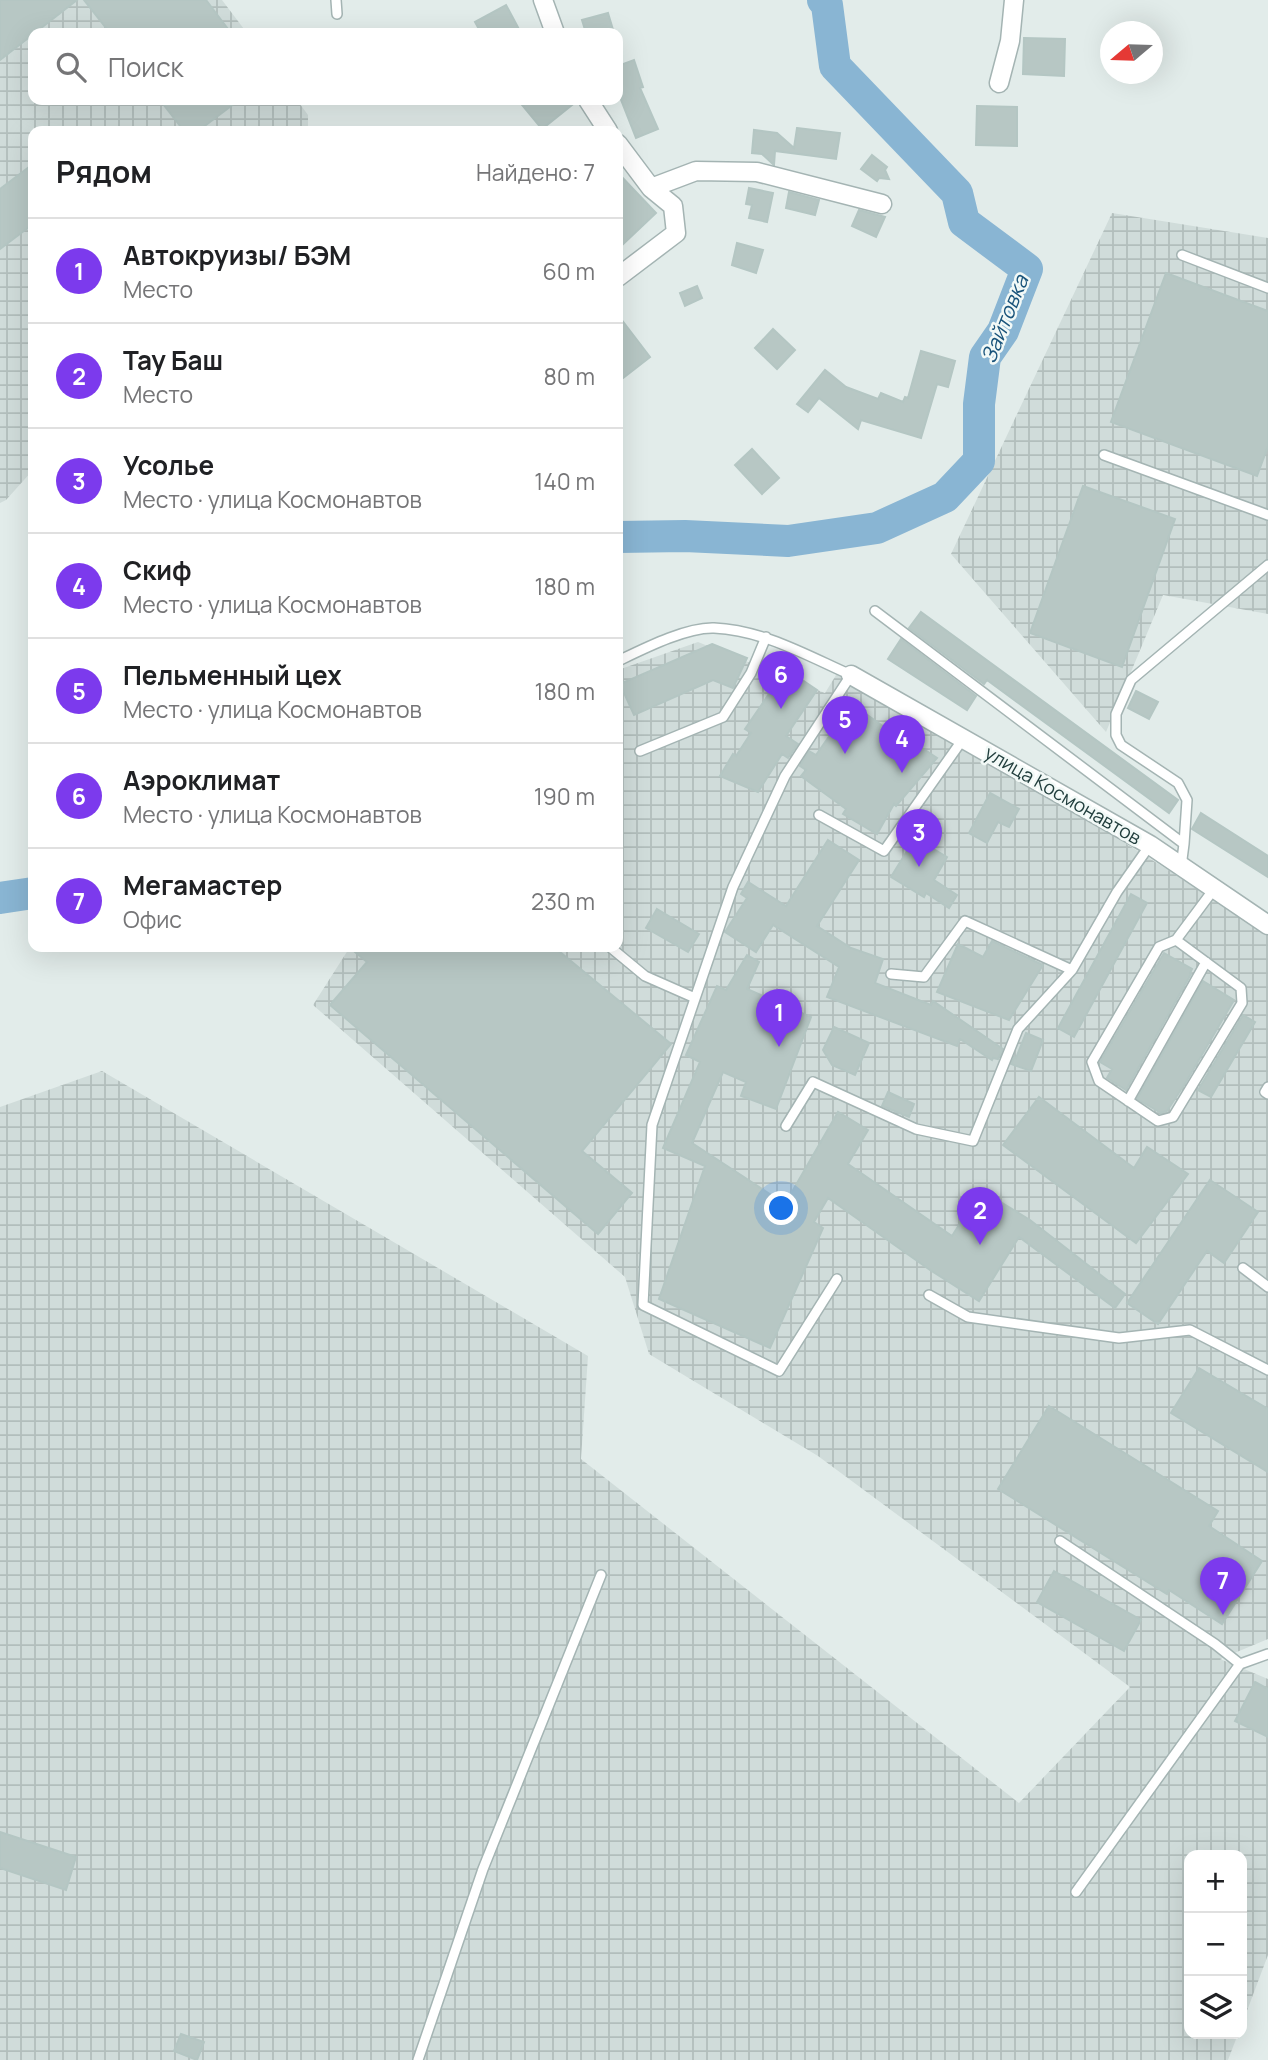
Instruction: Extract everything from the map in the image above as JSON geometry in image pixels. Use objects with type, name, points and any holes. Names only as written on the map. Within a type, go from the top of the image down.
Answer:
[{"type":"street","points":[[543,0],[553,28]]},
{"type":"street","points":[[999,83],[1010,41],[1014,0]]},
{"type":"street","points":[[591,105],[605,126]]},
{"type":"street","points":[[623,151],[651,188],[673,206],[676,233],[623,273]]},
{"type":"street","points":[[651,188],[696,171],[757,172],[882,204]]},
{"type":"street","name":"улица Космонавтов","points":[[851,675],[1150,845],[1268,925]]},
{"type":"lane","points":[[336,0],[337,14]]},
{"type":"lane","points":[[1182,255],[1268,288]]},
{"type":"lane","points":[[1104,455],[1268,514]]},
{"type":"lane","points":[[1181,867],[1186,800],[1178,783],[1121,745],[1116,735],[1116,714],[1131,680],[1268,565]]},
{"type":"lane","points":[[875,611],[1184,844]]},
{"type":"lane","points":[[623,659],[665,639],[712,628],[766,637],[851,675],[785,776],[733,887],[652,1125],[643,1306],[779,1371],[837,1279]]},
{"type":"lane","points":[[640,751],[723,717],[751,673],[766,637]]},
{"type":"lane","points":[[819,815],[884,851],[963,739]]},
{"type":"lane","points":[[786,1125],[813,1082],[916,1129],[973,1141],[1017,1029],[1072,970],[1117,892],[1150,845]]},
{"type":"lane","points":[[1176,940],[1241,988],[1242,1003],[1173,1117],[1158,1121],[1099,1081],[1092,1062],[1159,947],[1176,940],[1213,889]]},
{"type":"lane","points":[[891,974],[924,978],[965,921],[1072,970]]},
{"type":"lane","points":[[616,952],[645,976],[695,998]]},
{"type":"lane","points":[[1128,1101],[1206,962]]},
{"type":"lane","points":[[1268,1087],[1265,1092],[1268,1094]]},
{"type":"lane","points":[[1243,1268],[1268,1287]]},
{"type":"lane","points":[[929,1295],[968,1317],[1119,1338],[1191,1330],[1268,1370]]},
{"type":"lane","points":[[1060,1541],[1216,1644],[1240,1664]]},
{"type":"lane","points":[[418,2060],[483,1869],[601,1575]]},
{"type":"lane","points":[[1076,1892],[1240,1664],[1268,1654]]},
{"type":"shaded area","points":[[0,0],[222,0],[243,28],[28,28],[28,105],[301,105],[308,115],[308,126],[28,126],[28,476],[0,503]]},
{"type":"shaded area","points":[[1112,213],[1268,238],[1268,614],[1163,595],[1106,732],[951,554]]},
{"type":"shaded area","points":[[698,642],[825,693],[841,667],[1268,935],[1268,1639],[1220,1659],[1268,1679],[1268,1955],[1247,2011],[1247,1850],[1184,1850],[1184,2039],[1236,2039],[1228,2060],[0,2060],[0,1107],[102,1071],[588,1356],[581,1459],[1019,1803],[1130,1687],[818,1456],[649,1354],[625,1277],[313,1005],[347,952],[623,952],[623,668]]},
{"type":"building","points":[[0,0],[77,0],[41,28],[28,28],[28,38],[0,60]]},
{"type":"building","points":[[84,0],[206,0],[227,28],[106,28]]},
{"type":"building","points":[[506,5],[518,28],[478,28],[475,22]]},
{"type":"building","points":[[608,13],[612,28],[584,28],[582,20]]},
{"type":"building","points":[[1024,38],[1065,39],[1064,76],[1023,74]]},
{"type":"building","points":[[634,60],[643,87],[640,88],[658,129],[636,138],[623,105],[623,64]]},
{"type":"building","points":[[164,105],[232,105],[205,126],[180,126]]},
{"type":"building","points":[[522,105],[572,105],[546,126],[540,126]]},
{"type":"building","points":[[977,106],[1017,107],[1017,146],[976,145]]},
{"type":"building","points":[[797,128],[840,133],[836,159],[775,151],[774,165],[762,154],[752,153],[754,130],[777,133],[794,148]]},
{"type":"building","points":[[872,155],[887,167],[885,170],[889,179],[879,178],[877,181],[861,169]]},
{"type":"building","points":[[28,168],[28,228],[0,249],[0,189]]},
{"type":"building","points":[[623,178],[656,213],[623,244]]},
{"type":"building","points":[[749,188],[773,193],[767,222],[749,218],[752,205],[746,204]]},
{"type":"building","points":[[789,192],[819,200],[815,215],[786,208]]},
{"type":"building","points":[[859,210],[885,217],[876,237],[852,226]]},
{"type":"building","points":[[737,243],[763,250],[756,273],[732,265]]},
{"type":"building","points":[[1166,273],[1268,311],[1268,446],[1257,476],[1111,422]]},
{"type":"building","points":[[697,286],[702,298],[685,306],[680,293]]},
{"type":"building","points":[[623,322],[650,357],[623,378]]},
{"type":"building","points":[[773,329],[795,350],[777,369],[755,348]]},
{"type":"building","points":[[921,351],[955,361],[948,387],[937,384],[921,438],[861,420],[858,429],[819,398],[808,412],[797,404],[825,370],[846,387],[878,399],[881,393],[903,402],[905,397],[908,398]]},
{"type":"building","points":[[752,449],[779,478],[762,494],[735,465]]},
{"type":"building","points":[[1083,486],[1175,519],[1122,667],[1030,633]]},
{"type":"building","points":[[921,612],[1178,800],[1169,813],[987,680],[984,684],[909,628]]},
{"type":"building","points":[[901,639],[976,696],[967,710],[888,659]]},
{"type":"building","points":[[712,644],[747,658],[733,688],[713,680],[634,715],[623,691],[623,683]]},
{"type":"building","points":[[786,669],[817,690],[786,736],[798,744],[788,758],[782,754],[758,792],[720,776],[733,754],[736,756],[751,733],[745,729]]},
{"type":"building","points":[[1136,691],[1158,702],[1149,719],[1128,708]]},
{"type":"building","points":[[852,704],[901,739],[904,736],[937,758],[896,806],[894,804],[877,834],[843,814],[846,809],[801,776],[806,770],[800,766],[809,751],[816,755]]},
{"type":"building","points":[[990,793],[1019,809],[1009,827],[998,822],[987,843],[969,833]]},
{"type":"building","points":[[1201,813],[1268,856],[1268,877],[1192,829]]},
{"type":"building","points":[[915,838],[947,857],[934,880],[957,895],[949,908],[926,893],[924,897],[891,877]]},
{"type":"building","points":[[828,840],[859,860],[817,926],[851,948],[883,959],[875,983],[931,1005],[933,1001],[1003,1049],[998,1059],[992,1060],[960,1039],[957,1046],[827,997],[839,967],[773,925],[756,952],[725,932],[747,898],[741,894],[748,882],[786,906]]},
{"type":"building","points":[[1131,894],[1147,903],[1074,1037],[1058,1028]]},
{"type":"building","points":[[657,909],[699,934],[688,952],[646,928]]},
{"type":"building","points":[[992,941],[1043,965],[1009,1020],[937,992],[958,944],[983,957]]},
{"type":"building","points":[[355,952],[560,952],[671,1044],[582,1151],[632,1193],[598,1234],[330,1005],[367,962]]},
{"type":"building","points":[[1164,953],[1192,969],[1191,974],[1126,1090],[1107,1078],[1112,1069],[1100,1062]]},
{"type":"building","points":[[747,955],[759,962],[747,989],[811,1017],[776,1109],[741,1096],[746,1082],[723,1072],[692,1143],[785,1204],[838,1112],[868,1130],[848,1164],[952,1236],[981,1190],[1030,1220],[1125,1294],[1115,1308],[1019,1237],[979,1301],[828,1198],[814,1222],[823,1228],[770,1348],[659,1299],[705,1166],[663,1148],[700,1062],[686,1055],[717,986],[726,990]]},
{"type":"building","points":[[1203,981],[1234,1000],[1186,1082],[1167,1111],[1161,1113],[1137,1099]]},
{"type":"building","points":[[1243,1015],[1255,1022],[1211,1097],[1198,1090]]},
{"type":"building","points":[[834,1027],[869,1043],[855,1075],[832,1065],[823,1050]]},
{"type":"building","points":[[1026,1033],[1043,1040],[1031,1071],[1011,1064]]},
{"type":"building","points":[[888,1092],[914,1104],[909,1117],[882,1106]]},
{"type":"building","points":[[1039,1097],[1134,1168],[1147,1147],[1188,1174],[1136,1243],[1003,1145]]},
{"type":"building","points":[[1210,1180],[1258,1212],[1224,1263],[1207,1251],[1158,1324],[1127,1303]]},
{"type":"building","points":[[1199,1368],[1268,1409],[1268,1472],[1171,1413]]},
{"type":"building","points":[[1049,1406],[1218,1511],[1209,1526],[1262,1561],[1222,1624],[1169,1590],[1167,1594],[998,1489]]},
{"type":"building","points":[[1054,1571],[1141,1620],[1124,1651],[1037,1602]]},
{"type":"building","points":[[1255,1682],[1268,1689],[1268,1737],[1235,1721]]},
{"type":"building","points":[[0,1832],[76,1857],[66,1890],[0,1868]]},
{"type":"building","points":[[181,2034],[204,2042],[197,2060],[174,2051]]},
{"type":"waterway","name":"Зайтовка","points":[[623,537],[685,536],[788,541],[877,528],[945,497],[979,461],[979,404],[985,357],[1003,331],[1027,269],[964,222],[957,193],[835,66],[827,5],[823,0]]},
{"type":"waterway","name":"Зайтовка","points":[[0,898],[28,894]]},
{"type":"place","name":"Аэроклимат","points":[[781,709]]},
{"type":"place","name":"Пельменный цех","points":[[845,754]]},
{"type":"place","name":"Скиф","points":[[902,773]]},
{"type":"place","name":"Усолье","points":[[919,867]]},
{"type":"place","name":"Автокруизы/ БЭМ","points":[[779,1047]]},
{"type":"place","name":"Тау Баш","points":[[980,1245]]},
{"type":"place","name":"Мегамастер","points":[[1223,1615]]}]
